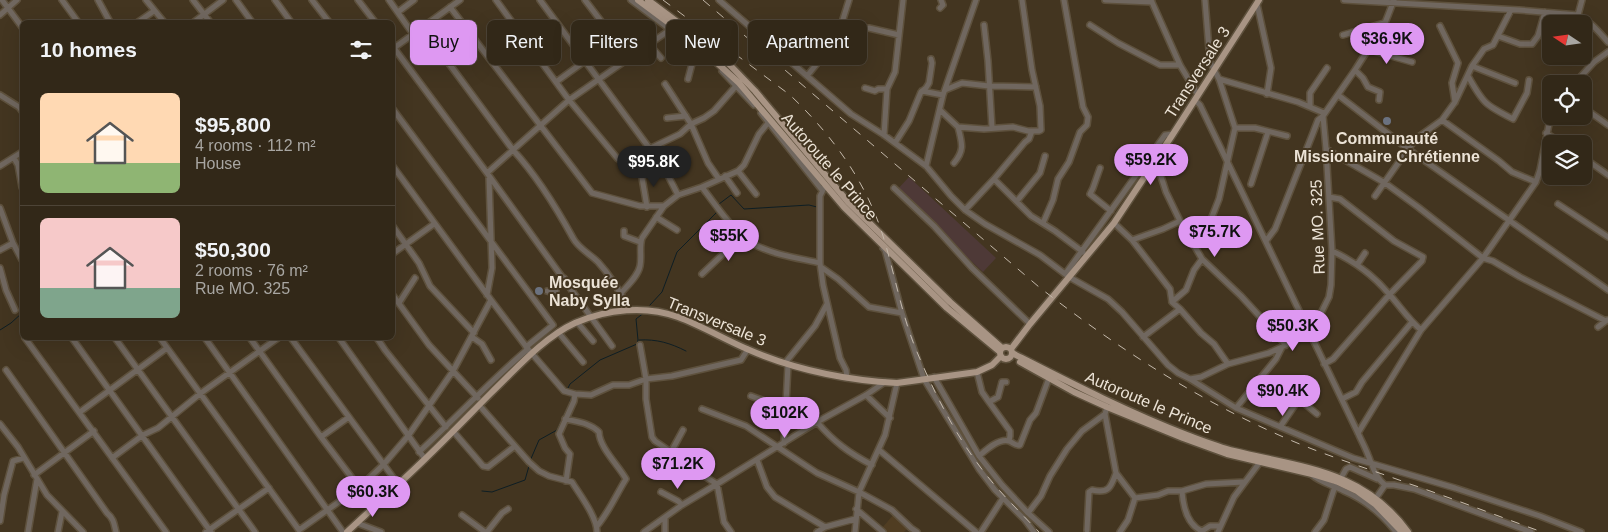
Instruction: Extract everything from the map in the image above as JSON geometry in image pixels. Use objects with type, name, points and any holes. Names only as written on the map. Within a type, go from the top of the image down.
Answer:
[{"type":"main road","name":"Autoroute le Prince","points":[[638,0],[666,23]]},
{"type":"main road","name":"Autoroute le Prince","points":[[648,0],[696,36],[726,62],[755,91],[848,202],[1001,352]]},
{"type":"main road","name":"Transversale 3","points":[[1011,353],[1030,324],[1068,275],[1088,256],[1114,223],[1174,134],[1258,2]]},
{"type":"main road","name":"Autoroute le Prince","points":[[721,65],[746,89],[824,188],[947,308],[1001,352]]},
{"type":"main road","name":"Transversale 3","points":[[345,532],[425,459],[449,429],[479,402],[529,350],[577,322],[592,317],[629,310],[656,311],[678,317],[748,349],[787,364],[810,371],[847,378],[885,382],[897,383],[977,372],[992,365],[1001,352]]},
{"type":"main road","points":[[1008,347],[1011,353],[1005,359],[1001,352],[1008,347]]},
{"type":"main road","name":"Autoroute le Prince","points":[[1011,353],[1049,378],[1106,411],[1227,454],[1338,482],[1375,504],[1406,531]]},
{"type":"main road","name":"Autoroute le Prince","points":[[1011,353],[1085,390],[1186,434],[1232,451],[1317,470],[1341,478],[1360,487],[1376,498],[1393,513],[1406,531]]},
{"type":"street","points":[[2,0],[20,24]]},
{"type":"street","points":[[0,15],[17,0]]},
{"type":"street","points":[[62,0],[77,20]]},
{"type":"street","points":[[98,0],[109,20]]},
{"type":"street","points":[[146,0],[162,20]]},
{"type":"street","points":[[192,0],[208,20]]},
{"type":"street","points":[[196,20],[223,0]]},
{"type":"street","points":[[236,0],[251,20]]},
{"type":"street","points":[[275,0],[290,20]]},
{"type":"street","points":[[312,0],[327,20]]},
{"type":"street","points":[[358,0],[373,20]]},
{"type":"street","points":[[389,0],[410,30]]},
{"type":"street","points":[[398,12],[414,0]]},
{"type":"street","points":[[431,20],[450,4],[460,0]]},
{"type":"street","points":[[496,0],[569,100],[618,159],[632,157],[680,134],[691,124],[714,111],[736,86]]},
{"type":"street","points":[[540,0],[571,42]]},
{"type":"street","points":[[585,0],[600,20]]},
{"type":"street","points":[[631,0],[666,24]]},
{"type":"street","points":[[719,0],[850,114],[884,135],[926,166],[965,210],[984,224],[1040,254],[1068,275],[1108,299],[1122,312],[1168,365],[1178,373],[1236,408],[1353,458],[1455,488],[1540,516],[1581,532]]},
{"type":"street","points":[[807,76],[828,50],[839,32],[849,0]]},
{"type":"street","points":[[884,135],[887,89],[895,72],[903,0]]},
{"type":"street","points":[[940,8],[943,7],[941,0]]},
{"type":"street","points":[[926,166],[944,92],[976,0]]},
{"type":"street","points":[[958,127],[976,129],[1013,127],[1032,132],[1041,129],[1040,106],[1021,6],[1022,0]]},
{"type":"street","points":[[1043,222],[1053,200],[1058,179],[1069,162],[1080,132],[1087,123],[1088,117],[1083,107],[1064,0]]},
{"type":"street","points":[[1105,0],[1152,1],[1180,65],[1342,399],[1377,479]]},
{"type":"street","points":[[1205,0],[1210,62],[1219,79],[1234,128],[1228,164],[1219,199],[1208,227]]},
{"type":"street","points":[[1344,0],[1578,15],[1582,0]]},
{"type":"street","points":[[1258,2],[1271,68],[1267,94]]},
{"type":"street","points":[[1266,241],[1275,228],[1318,120],[1355,70],[1385,23],[1394,2]]},
{"type":"street","points":[[450,4],[592,193],[640,206],[664,206]]},
{"type":"street","points":[[141,20],[154,10]]},
{"type":"street","points":[[1375,196],[1417,138],[1442,120],[1455,102],[1472,66],[1484,49],[1493,45],[1511,10]]},
{"type":"street","points":[[1498,36],[1520,44],[1532,44],[1538,36],[1545,12]]},
{"type":"street","points":[[1342,35],[1385,23]]},
{"type":"street","points":[[984,25],[992,128]]},
{"type":"street","points":[[1090,26],[1160,65],[1180,65]]},
{"type":"street","points":[[1440,26],[1458,64],[1452,83],[1455,102]]},
{"type":"street","points":[[1592,26],[1608,42]]},
{"type":"street","points":[[869,28],[899,35]]},
{"type":"street","points":[[395,47],[410,36]]},
{"type":"street","points":[[1367,49],[1412,62]]},
{"type":"street","points":[[395,51],[564,278],[612,346]]},
{"type":"street","points":[[656,52],[662,58]]},
{"type":"street","points":[[1582,75],[1594,62],[1608,52]]},
{"type":"street","points":[[895,143],[909,121],[922,91],[929,83],[931,59]]},
{"type":"street","points":[[450,65],[513,150],[528,166],[562,216],[573,239],[598,262],[621,293],[629,310]]},
{"type":"street","points":[[556,82],[579,65]]},
{"type":"street","points":[[588,65],[650,149],[662,162],[678,195]]},
{"type":"street","points":[[487,295],[492,268],[488,175],[569,100],[619,65]]},
{"type":"street","points":[[688,79],[692,65]]},
{"type":"street","points":[[715,65],[824,188],[820,196],[821,265],[826,304],[847,378]]},
{"type":"street","points":[[1472,66],[1515,83]]},
{"type":"street","points":[[1310,106],[1310,93],[1327,68]]},
{"type":"street","points":[[1355,70],[1368,87],[1380,92],[1379,100]]},
{"type":"street","points":[[1468,76],[1480,98],[1491,108],[1513,119],[1527,92],[1529,80]]},
{"type":"street","points":[[1219,79],[1310,106],[1323,114]]},
{"type":"street","points":[[922,91],[944,92],[960,83],[1036,87]]},
{"type":"street","points":[[665,84],[691,124],[708,163],[718,179]]},
{"type":"street","points":[[865,88],[874,91],[887,89]]},
{"type":"street","points":[[1338,95],[1408,149],[1510,219],[1608,290]]},
{"type":"street","points":[[0,96],[20,108]]},
{"type":"street","points":[[940,110],[958,127],[962,150],[954,163]]},
{"type":"street","points":[[395,112],[553,325],[529,350]]},
{"type":"street","name":"Rue MO. 325","points":[[1190,379],[1201,377],[1228,364],[1269,353],[1284,346],[1308,330],[1319,317],[1331,285],[1332,251],[1323,114]]},
{"type":"street","points":[[1592,114],[1608,125]]},
{"type":"street","points":[[667,118],[686,116]]},
{"type":"street","points":[[1442,120],[1512,172],[1536,182]]},
{"type":"street","points":[[621,293],[640,267],[640,242],[664,206],[678,195],[738,171],[744,165],[759,134],[768,123]]},
{"type":"street","points":[[1358,433],[1421,330],[1483,258],[1536,182],[1548,125]]},
{"type":"street","points":[[1234,128],[1255,128],[1287,136]]},
{"type":"street","points":[[965,210],[1029,139],[1032,132]]},
{"type":"street","points":[[1251,184],[1268,132]]},
{"type":"street","points":[[1546,132],[1550,135]]},
{"type":"street","points":[[1068,275],[1082,251],[1165,136],[1174,134]]},
{"type":"street","points":[[1326,149],[1385,183],[1483,258],[1493,261],[1520,277],[1607,320],[1598,327]]},
{"type":"street","points":[[0,166],[20,154]]},
{"type":"street","points":[[1017,201],[1040,173],[1045,156]]},
{"type":"street","points":[[14,158],[18,165],[20,176]]},
{"type":"street","points":[[1156,160],[1166,192],[1202,259],[1241,296],[1284,346],[1276,359],[1236,408]]},
{"type":"street","points":[[1592,163],[1608,174]]},
{"type":"street","points":[[1100,168],[1090,194],[1111,210]]},
{"type":"street","points":[[395,169],[487,295],[529,350],[564,391],[591,395],[612,385],[629,385],[646,379],[672,376],[741,360],[748,349]]},
{"type":"street","points":[[738,171],[756,194]]},
{"type":"street","points":[[641,172],[647,207]]},
{"type":"street","points":[[725,176],[737,193]]},
{"type":"street","points":[[994,179],[1031,216],[1043,222],[1088,256]]},
{"type":"street","points":[[702,187],[742,236],[753,244],[821,265],[869,307],[902,313]]},
{"type":"street","points":[[894,188],[1030,324]]},
{"type":"street","points":[[1324,364],[1333,359],[1390,294],[1422,261],[1423,257],[1394,241],[1340,199],[1329,197]]},
{"type":"street","points":[[1558,204],[1608,237]]},
{"type":"street","points":[[0,208],[2,222],[20,256]]},
{"type":"street","points":[[656,217],[677,230]]},
{"type":"street","points":[[1132,240],[1180,221]]},
{"type":"street","points":[[1114,223],[1132,240],[1170,289],[1172,302],[1214,344],[1228,364]]},
{"type":"street","points":[[395,252],[434,224]]},
{"type":"street","points":[[395,229],[419,263],[430,286],[482,344],[491,360]]},
{"type":"street","points":[[866,229],[866,232],[885,250],[902,313],[924,379],[979,470],[1034,532]]},
{"type":"street","points":[[624,231],[624,236],[640,242]]},
{"type":"street","points":[[702,274],[742,236]]},
{"type":"street","points":[[0,250],[13,243]]},
{"type":"street","points":[[1332,251],[1357,265],[1376,281],[1390,294],[1412,322],[1421,330]]},
{"type":"street","points":[[1357,265],[1365,253]]},
{"type":"street","points":[[1172,302],[1186,290],[1194,270],[1202,259]]},
{"type":"street","points":[[0,268],[6,290],[15,310]]},
{"type":"street","points":[[399,303],[415,278]]},
{"type":"street","points":[[547,291],[556,291],[556,285],[564,278]]},
{"type":"street","points":[[395,298],[429,345],[529,462],[539,471],[572,482],[590,511],[597,529]]},
{"type":"street","points":[[161,340],[299,530],[360,488],[408,436],[453,371],[491,300]]},
{"type":"street","points":[[784,443],[787,404],[787,364],[815,326],[826,304]]},
{"type":"street","points":[[1143,337],[1180,309]]},
{"type":"street","points":[[577,322],[593,341]]},
{"type":"street","points":[[1342,399],[1356,392],[1362,382],[1412,322]]},
{"type":"street","points":[[558,332],[583,362]]},
{"type":"street","points":[[26,340],[166,532]]},
{"type":"street","points":[[73,340],[209,531],[269,488]]},
{"type":"street","points":[[117,340],[139,368],[255,532]]},
{"type":"street","points":[[206,340],[345,532]]},
{"type":"street","points":[[251,340],[374,507]]},
{"type":"street","points":[[112,458],[158,428],[230,372],[275,340]]},
{"type":"street","points":[[292,340],[398,484]]},
{"type":"street","points":[[340,340],[425,459]]},
{"type":"street","points":[[378,340],[429,406],[483,466],[488,467],[515,446]]},
{"type":"street","points":[[640,345],[646,379],[646,399],[652,437],[717,484],[724,522],[731,532]]},
{"type":"street","points":[[80,412],[167,348]]},
{"type":"street","points":[[6,370],[64,454],[107,513],[112,517],[116,532]]},
{"type":"street","points":[[977,372],[982,392],[1010,431],[1009,441]]},
{"type":"street","points":[[934,377],[979,456],[1002,485],[1049,532]]},
{"type":"street","points":[[979,456],[994,445],[1009,441],[1017,446],[1023,442],[1024,434],[1030,420],[1036,414],[1049,378]]},
{"type":"street","points":[[644,532],[682,505],[885,382]]},
{"type":"street","points":[[989,402],[998,397],[1000,384],[1006,382]]},
{"type":"street","points":[[855,532],[859,492],[879,450],[890,418],[897,383]]},
{"type":"street","points":[[1280,427],[1299,399],[1314,383]]},
{"type":"street","points":[[566,481],[570,454],[559,434],[574,401],[575,394]]},
{"type":"street","points":[[866,395],[890,418]]},
{"type":"street","points":[[751,396],[767,402],[787,404]]},
{"type":"street","points":[[1299,399],[1318,414]]},
{"type":"street","points":[[702,409],[746,426],[817,473],[859,492],[892,510],[917,532]]},
{"type":"street","points":[[1028,513],[1041,496],[1050,476],[1067,449],[1082,431],[1106,411]]},
{"type":"street","points":[[1106,411],[1116,473],[1135,498]]},
{"type":"street","points":[[321,437],[349,417]]},
{"type":"street","points":[[565,419],[587,424],[599,432],[606,450],[626,479],[597,529]]},
{"type":"street","points":[[818,422],[848,452],[872,465]]},
{"type":"street","points":[[0,424],[18,447],[47,495],[83,532]]},
{"type":"street","points":[[419,452],[449,429]]},
{"type":"street","points":[[671,452],[684,430]]},
{"type":"street","points":[[28,532],[35,477],[94,431]]},
{"type":"street","points":[[879,450],[976,532]]},
{"type":"street","points":[[0,521],[4,495],[13,461],[23,458]]},
{"type":"street","points":[[757,460],[767,487],[775,497],[825,527]]},
{"type":"street","points":[[1182,491],[1182,502],[1191,523],[1202,531],[1210,526],[1219,529],[1234,497],[1260,462]]},
{"type":"street","points":[[1341,478],[1346,469],[1350,467],[1377,479],[1385,485],[1414,489],[1531,532]]},
{"type":"street","points":[[1087,530],[1088,492],[1092,490],[1105,491],[1111,487],[1116,473]]},
{"type":"street","points":[[1312,474],[1319,480],[1335,486],[1369,505],[1396,532]]},
{"type":"street","points":[[1135,498],[1158,495],[1168,491],[1182,491],[1206,484],[1244,482]]},
{"type":"street","points":[[1376,498],[1385,485]]},
{"type":"street","points":[[1315,532],[1324,520],[1335,486]]},
{"type":"street","points":[[661,492],[682,505]]},
{"type":"street","points":[[981,532],[1003,498]]},
{"type":"street","points":[[1120,532],[1128,520],[1135,498]]},
{"type":"street","points":[[462,515],[486,532],[502,512],[508,509]]},
{"type":"street","points":[[856,509],[883,532]]},
{"type":"street","points":[[58,532],[62,512]]},
{"type":"street","points":[[665,518],[665,532]]},
{"type":"street","points":[[818,532],[825,527],[855,519]]},
{"type":"street","points":[[357,523],[381,532]]},
{"type":"shaded area","points":[[909,177],[996,258],[983,272],[896,191]]},
{"type":"shaded area","points":[[894,514],[908,528],[904,532],[886,532],[882,528]]},
{"type":"waterway","points":[[719,204],[731,195],[744,209],[809,205],[817,207]]},
{"type":"waterway","points":[[650,305],[662,292],[677,252],[717,212]]},
{"type":"waterway","points":[[568,388],[570,384],[600,360],[637,344],[636,319],[645,312]]},
{"type":"waterway","points":[[0,330],[20,315]]},
{"type":"waterway","points":[[639,340],[663,342],[686,351]]},
{"type":"waterway","points":[[530,461],[539,440],[557,430],[571,396]]},
{"type":"waterway","points":[[482,491],[492,492],[525,480],[529,466]]},
{"type":"railway","points":[[663,0],[790,95],[833,142],[857,178],[876,216],[911,338],[945,412],[971,455],[1009,501],[1039,532]]},
{"type":"railway","points":[[703,0],[1039,287],[1126,350],[1217,405],[1297,443],[1542,532]]},
{"type":"place","name":"Communauté Missionnaire Chrétienne","points":[[1387,121]]},
{"type":"place","name":"Mosquée Naby Sylla","points":[[539,291]]}]
